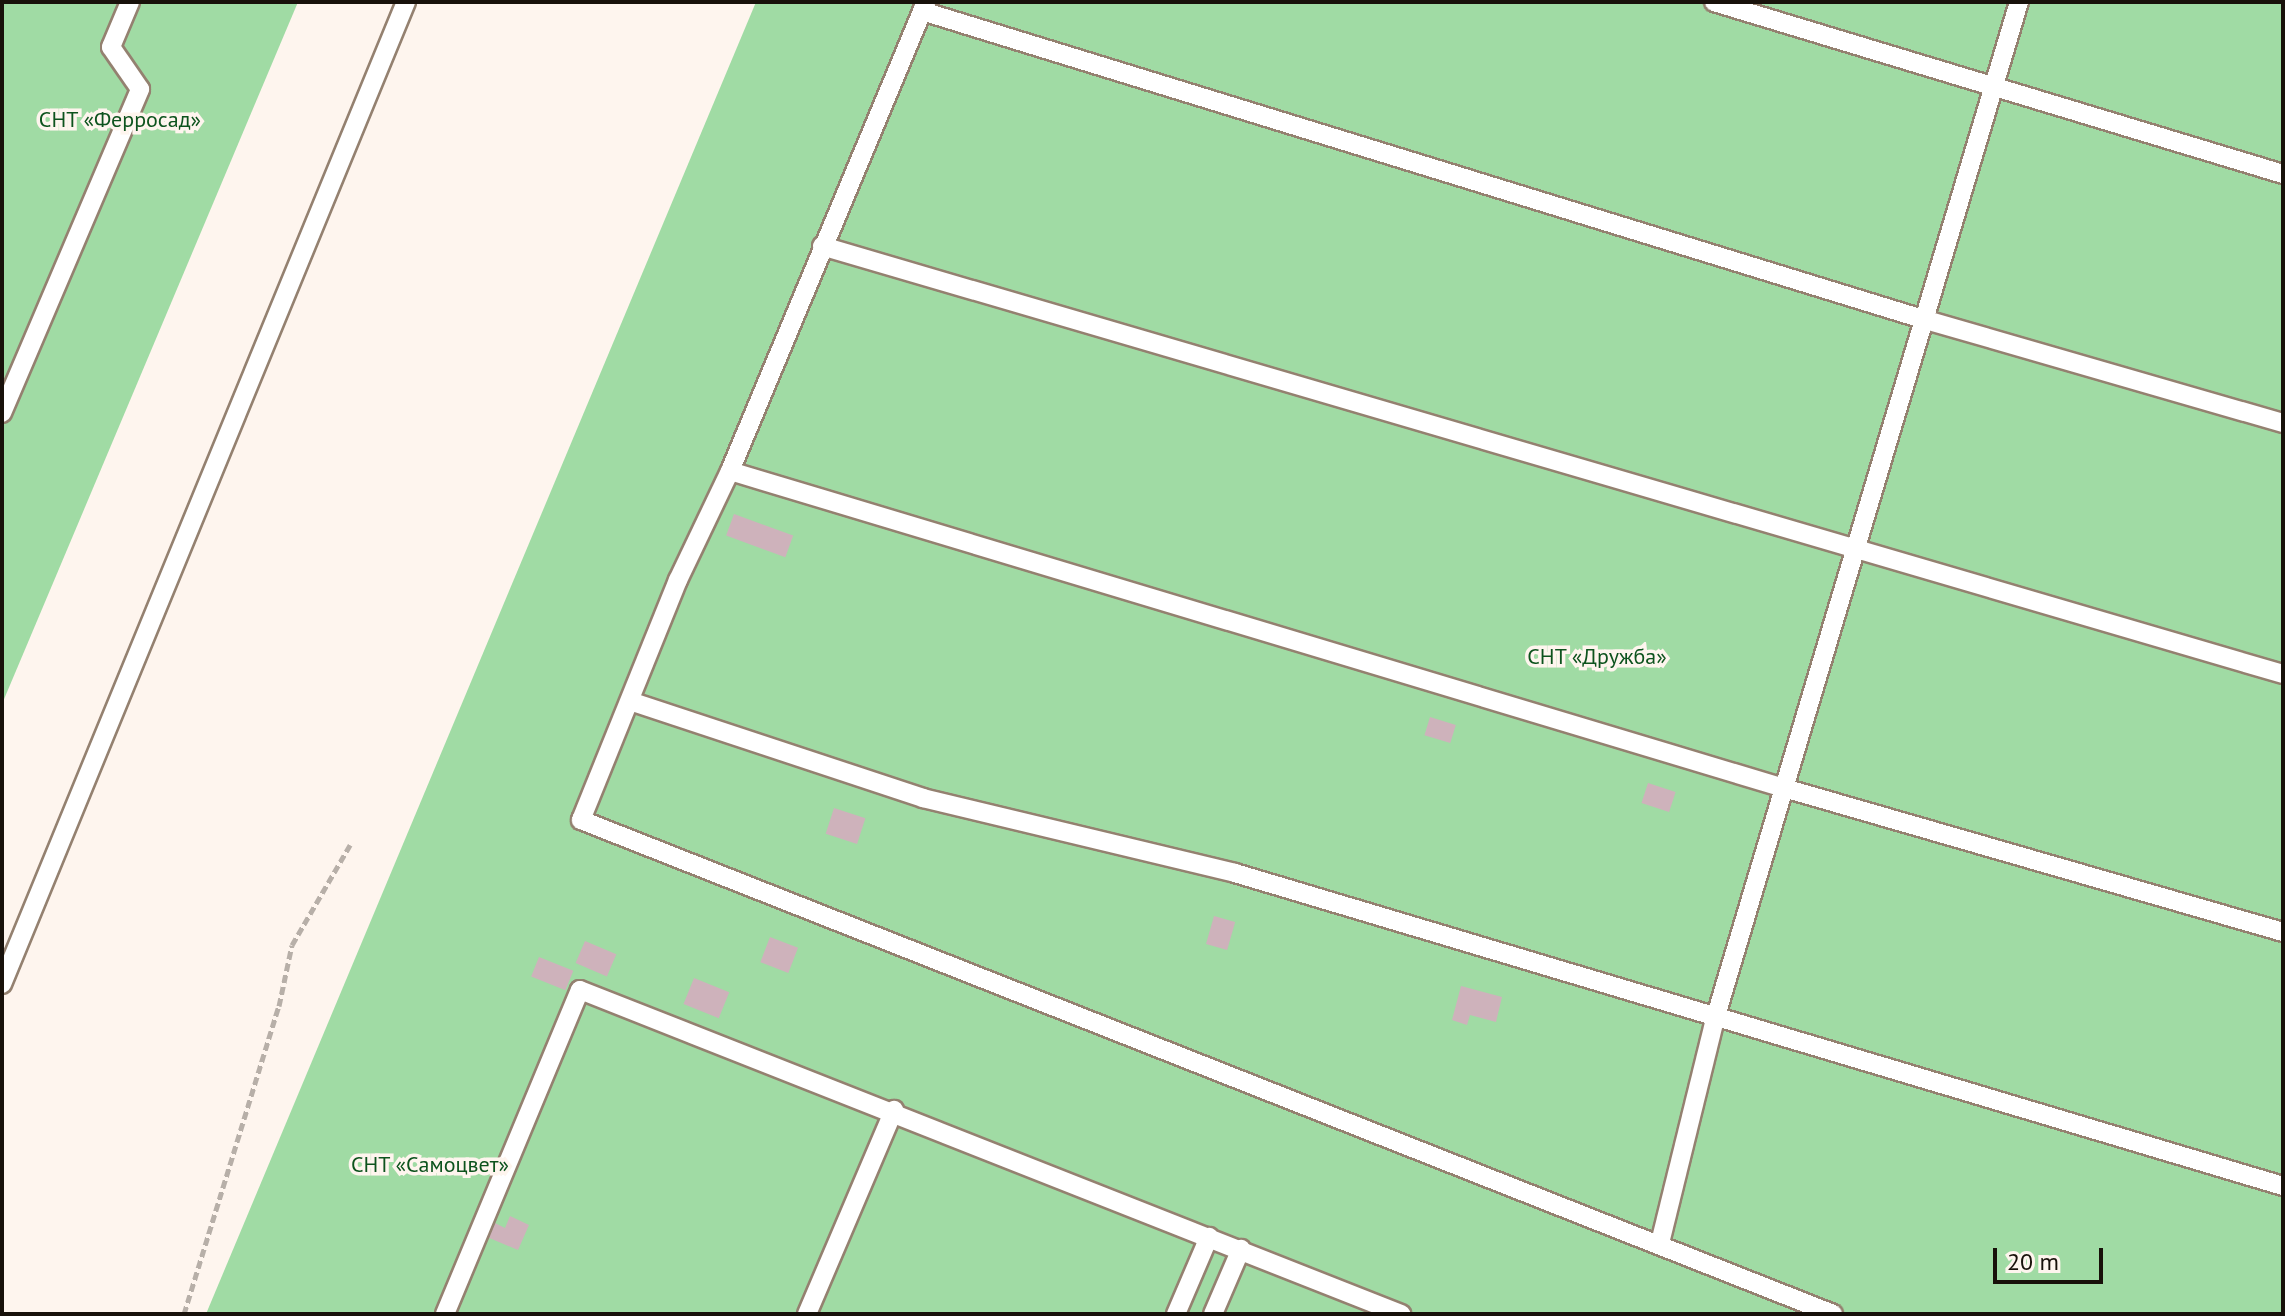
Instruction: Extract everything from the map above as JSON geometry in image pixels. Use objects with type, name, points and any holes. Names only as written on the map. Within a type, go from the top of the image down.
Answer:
[{"type":"lane","points":[[2,413],[6,393],[140,89],[111,47],[130,2]]},
{"type":"lane","points":[[2,984],[406,2]]},
{"type":"lane","points":[[1714,2],[2283,174]]},
{"type":"lane","points":[[1660,1243],[1715,1019],[1996,89],[2019,2]]},
{"type":"lane","points":[[1833,1314],[1660,1243],[581,820],[678,580],[730,471],[924,7],[1926,320],[2283,423]]},
{"type":"lane","points":[[822,246],[2283,674]]},
{"type":"lane","points":[[730,471],[1784,788],[2283,932]]},
{"type":"lane","points":[[630,701],[923,798],[1235,873],[1715,1019],[2283,1186]]},
{"type":"lane","points":[[445,1314],[580,990],[894,1110],[1401,1314]]},
{"type":"lane","points":[[807,1314],[894,1110]]},
{"type":"lane","points":[[1176,1314],[1209,1237]]},
{"type":"lane","points":[[1213,1314],[1241,1249]]},
{"type":"path","points":[[184,1314],[292,945],[350,845]]},
{"type":"green space","name":"СНТ «Ферросад»","points":[[2,2],[298,2],[2,704]]},
{"type":"green space","name":"СНТ «Дружба»","points":[[756,2],[2283,2],[2283,1314],[206,1314]]},
{"type":"building","points":[[734,514],[793,536],[785,557],[726,536]]},
{"type":"building","points":[[1430,717],[1456,725],[1450,743],[1424,735]]},
{"type":"building","points":[[1648,783],[1676,792],[1669,812],[1642,803]]},
{"type":"building","points":[[834,808],[865,818],[857,844],[826,834]]},
{"type":"building","points":[[1214,916],[1235,922],[1227,950],[1206,944]]},
{"type":"building","points":[[770,937],[798,948],[788,973],[760,962]]},
{"type":"building","points":[[585,941],[616,954],[607,976],[576,963]]},
{"type":"building","points":[[539,957],[573,971],[565,990],[531,976]]},
{"type":"building","points":[[694,978],[729,992],[719,1018],[684,1004]]},
{"type":"building","points":[[1461,986],[1502,997],[1496,1022],[1470,1015],[1467,1025],[1452,1020]]},
{"type":"building","points":[[510,1216],[529,1225],[518,1250],[487,1237],[493,1222],[505,1228]]},
{"type":"park label","name":"СНТ «Самоцвет»","points":[[430,1165]]}]
